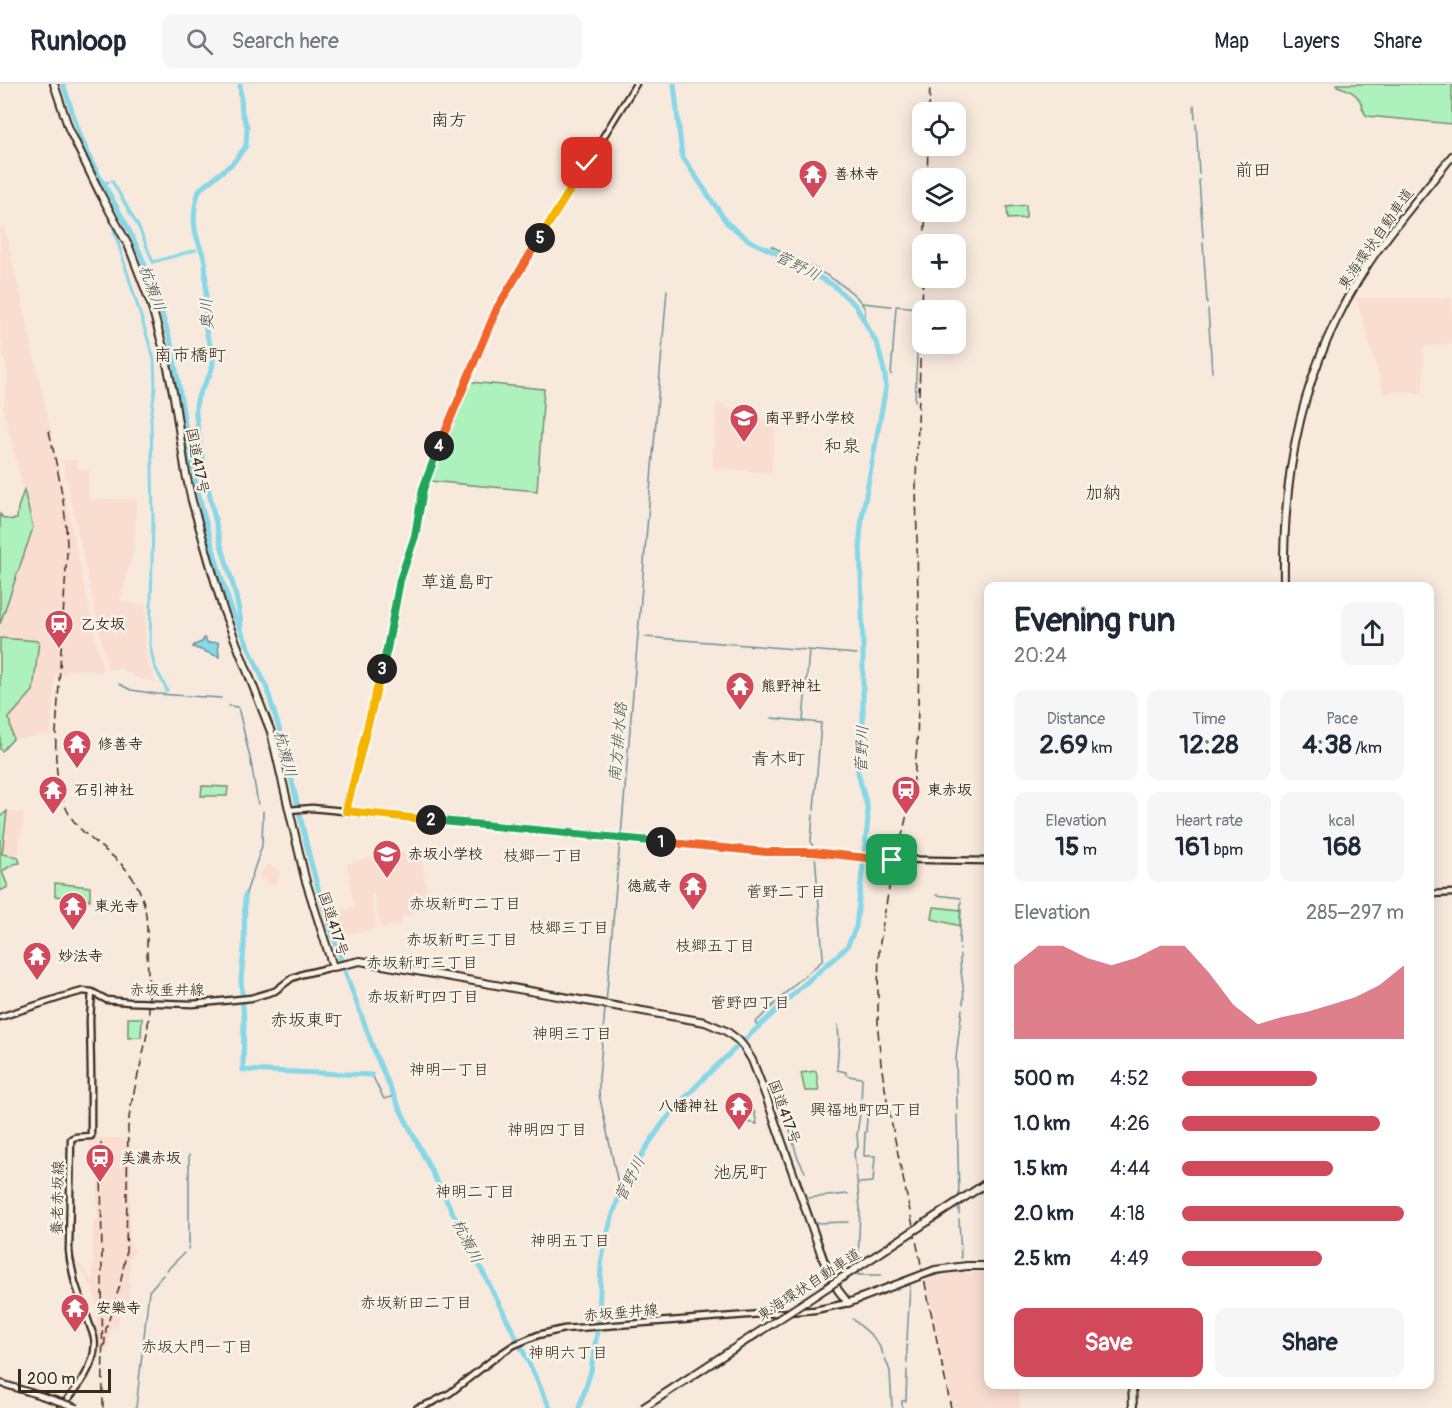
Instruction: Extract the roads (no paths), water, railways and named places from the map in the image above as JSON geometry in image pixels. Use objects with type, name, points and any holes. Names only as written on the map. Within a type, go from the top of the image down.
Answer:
[{"type":"highway","name":"国道417号","points":[[54,84],[69,129],[129,247],[151,304],[165,354],[186,474],[198,522],[223,609],[271,732],[306,878],[333,967],[360,961],[705,1022],[726,1031],[742,1044],[752,1060],[823,1259],[838,1290],[848,1303]]},
{"type":"highway","name":"東海環状自動車道","points":[[1284,582],[1288,477],[1300,420],[1316,368],[1338,317],[1369,264],[1452,156]]},
{"type":"highway","name":"東海環状自動車道","points":[[643,1408],[984,1185]]},
{"type":"highway","points":[[848,1303],[935,1270],[984,1266]]},
{"type":"highway","points":[[1132,1389],[1133,1408]]},
{"type":"main road","points":[[346,811],[387,649],[400,580],[415,536],[423,489],[439,447],[497,308],[636,84]]},
{"type":"main road","points":[[291,810],[304,808],[346,811],[766,852],[815,853],[876,859],[984,861]]},
{"type":"main road","points":[[1434,894],[1452,893]]},
{"type":"main road","name":"赤坂垂井線","points":[[0,1017],[78,992],[92,992],[107,1000],[129,1002],[193,1004],[251,998],[275,991],[292,978],[333,967]]},
{"type":"main road","name":"養老赤坂線","points":[[60,1408],[73,1393],[90,1366],[94,1347],[94,1337],[71,1266],[69,1252],[71,1139],[91,1136],[90,1019],[92,992]]},
{"type":"main road","name":"赤坂垂井線","points":[[417,1408],[450,1393],[501,1353],[538,1335],[564,1329],[815,1310],[848,1303]]},
{"type":"main road","points":[[0,1383],[78,1408]]},
{"type":"water","points":[[204,638],[208,643],[218,642],[219,657],[193,647],[202,642]]},
{"type":"waterway","name":"杭瀬川","points":[[63,84],[93,165],[127,226],[152,282],[171,343],[190,457],[219,570],[231,608],[266,686],[282,738],[321,899],[346,974],[377,1058],[398,1105],[550,1408]]},
{"type":"waterway","name":"奥川","points":[[240,84],[242,113],[247,126],[246,146],[233,163],[200,189],[194,219],[205,262],[206,328],[213,359],[212,370],[198,399],[196,414],[209,494],[241,625]]},
{"type":"waterway","name":"菅野川","points":[[579,1408],[591,1371],[599,1319],[601,1265],[606,1236],[620,1193],[646,1148],[680,1103],[800,988],[847,947],[856,927],[868,819],[858,773],[863,739],[860,537],[886,387],[878,346],[856,306],[833,285],[750,241],[727,223],[682,156],[674,84]]},
{"type":"waterway","points":[[1194,106],[1195,119]]},
{"type":"waterway","points":[[1196,124],[1199,174]]},
{"type":"waterway","points":[[1199,180],[1203,237]]},
{"type":"waterway","points":[[112,181],[139,228],[153,262],[196,250]]},
{"type":"waterway","name":"杭瀬川","points":[[103,184],[108,182]]},
{"type":"waterway","points":[[93,187],[107,211]]},
{"type":"waterway","points":[[110,217],[154,359],[155,388],[151,417],[153,521],[150,645],[154,665],[166,691]]},
{"type":"waterway","points":[[1203,242],[1207,303]]},
{"type":"waterway","points":[[771,246],[838,282],[860,301],[865,310],[864,319]]},
{"type":"waterway","name":"南方排水路","points":[[621,836],[667,290]]},
{"type":"waterway","points":[[862,303],[891,306]]},
{"type":"waterway","points":[[896,306],[919,308],[915,401]]},
{"type":"waterway","points":[[891,375],[896,307]]},
{"type":"waterway","points":[[1208,309],[1212,372]]},
{"type":"waterway","points":[[645,637],[857,654]]},
{"type":"waterway","points":[[803,721],[809,651]]},
{"type":"waterway","points":[[119,684],[131,690],[157,694],[221,698]]},
{"type":"waterway","points":[[229,706],[238,707],[258,804]]},
{"type":"waterway","points":[[772,718],[821,723],[814,810]]},
{"type":"waterway","points":[[245,896],[262,846],[263,811]]},
{"type":"waterway","points":[[760,1027],[755,1023],[822,961],[815,854],[811,841],[813,815]]},
{"type":"waterway","name":"南方排水路","points":[[606,1003],[620,840]]},
{"type":"waterway","points":[[936,895],[961,898]]},
{"type":"waterway","points":[[245,896],[241,980],[244,1020],[243,1070],[372,1075]]},
{"type":"waterway","points":[[959,944],[961,901]]},
{"type":"waterway","points":[[960,955],[963,1004]]},
{"type":"waterway","name":"南方排水路","points":[[605,1008],[599,1094],[620,1193]]},
{"type":"waterway","points":[[957,1109],[956,1057],[962,1009]]},
{"type":"waterway","points":[[837,1068],[838,1025]]},
{"type":"waterway","points":[[837,1070],[846,1072],[846,1075]]},
{"type":"waterway","points":[[372,1075],[384,1099],[394,1096]]},
{"type":"waterway","points":[[848,1076],[862,1078],[858,1147],[854,1152],[860,1208],[858,1264]]},
{"type":"waterway","points":[[730,1119],[757,1124],[754,1111]]},
{"type":"waterway","points":[[957,1115],[959,1198]]},
{"type":"waterway","points":[[859,1183],[873,1182],[875,1156],[864,1156],[867,1117]]},
{"type":"waterway","points":[[789,1126],[797,1156],[805,1172]]},
{"type":"waterway","points":[[188,1249],[189,1155]]},
{"type":"waterway","points":[[800,1178],[833,1273]]},
{"type":"waterway","points":[[807,1198],[848,1194]]},
{"type":"waterway","points":[[959,1203],[959,1214]]},
{"type":"waterway","points":[[959,1219],[961,1258]]},
{"type":"waterway","points":[[816,1223],[848,1222]]},
{"type":"waterway","points":[[167,1270],[184,1253]]},
{"type":"waterway","points":[[858,1269],[858,1275],[881,1275]]},
{"type":"waterway","points":[[926,1278],[964,1271]]},
{"type":"waterway","points":[[136,1408],[149,1291],[163,1275]]},
{"type":"waterway","points":[[907,1341],[910,1284]]},
{"type":"waterway","points":[[853,1319],[874,1338],[883,1354]]},
{"type":"waterway","points":[[907,1345],[907,1363]]},
{"type":"waterway","points":[[885,1358],[890,1371],[892,1407]]},
{"type":"waterway","points":[[902,1408],[902,1401],[906,1401],[907,1370]]},
{"type":"railway","points":[[929,102],[930,84]]},
{"type":"railway","points":[[927,168],[928,156]]},
{"type":"railway","points":[[925,222],[925,234]]},
{"type":"railway","points":[[923,288],[916,481],[919,664],[917,746],[913,787],[894,860],[879,950],[878,1030],[888,1106],[951,1408]]},
{"type":"railway","points":[[49,431],[67,536],[56,733],[58,781],[64,804],[76,824],[121,864],[136,884],[144,904],[147,924],[149,1013],[145,1045],[128,1127],[126,1254],[120,1285],[106,1329],[104,1350]]},
{"type":"railway","points":[[101,1142],[103,1408]]},
{"type":"place","name":"善林寺","points":[[813,200]]},
{"type":"place","name":"南平野小学校","points":[[744,444]]},
{"type":"place","name":"乙女坂","points":[[59,650]]},
{"type":"place","name":"熊野神社","points":[[740,712]]},
{"type":"place","name":"修善寺","points":[[77,770]]},
{"type":"place","name":"石引神社","points":[[53,816]]},
{"type":"place","name":"東赤坂","points":[[906,816]]},
{"type":"place","name":"赤坂小学校","points":[[387,880]]},
{"type":"place","name":"徳蔵寺","points":[[693,912]]},
{"type":"place","name":"東光寺","points":[[73,932]]},
{"type":"place","name":"妙法寺","points":[[37,982]]},
{"type":"place","name":"八幡神社","points":[[739,1132]]},
{"type":"place","name":"美濃赤坂","points":[[100,1184]]},
{"type":"place","name":"安樂寺","points":[[75,1334]]},
{"type":"district","name":"南方","points":[[449,120]]},
{"type":"district","name":"前田","points":[[1253,170]]},
{"type":"district","name":"南市橋町","points":[[190,355]]},
{"type":"district","name":"和泉","points":[[842,446]]},
{"type":"district","name":"加納","points":[[1103,493]]},
{"type":"district","name":"草道島町","points":[[457,582]]},
{"type":"district","name":"青木町","points":[[778,759]]},
{"type":"district","name":"枝郷一丁目","points":[[543,856]]},
{"type":"district","name":"菅野二丁目","points":[[786,892]]},
{"type":"district","name":"赤坂新町二丁目","points":[[465,904]]},
{"type":"district","name":"枝郷三丁目","points":[[569,928]]},
{"type":"district","name":"赤坂新町三丁目","points":[[462,940]]},
{"type":"district","name":"枝郷五丁目","points":[[715,946]]},
{"type":"district","name":"赤坂新町三丁目","points":[[422,963]]},
{"type":"district","name":"赤坂新町四丁目","points":[[423,997]]},
{"type":"district","name":"菅野四丁目","points":[[750,1003]]},
{"type":"district","name":"赤坂東町","points":[[306,1020]]},
{"type":"district","name":"神明三丁目","points":[[572,1034]]},
{"type":"district","name":"神明一丁目","points":[[449,1070]]},
{"type":"district","name":"興福地町四丁目","points":[[866,1110]]},
{"type":"district","name":"神明四丁目","points":[[547,1130]]},
{"type":"district","name":"池尻町","points":[[740,1172]]},
{"type":"district","name":"神明二丁目","points":[[475,1192]]},
{"type":"district","name":"神明五丁目","points":[[570,1241]]},
{"type":"district","name":"赤坂新田二丁目","points":[[416,1303]]},
{"type":"district","name":"赤坂大門一丁目","points":[[197,1347]]},
{"type":"district","name":"神明六丁目","points":[[568,1353]]}]
